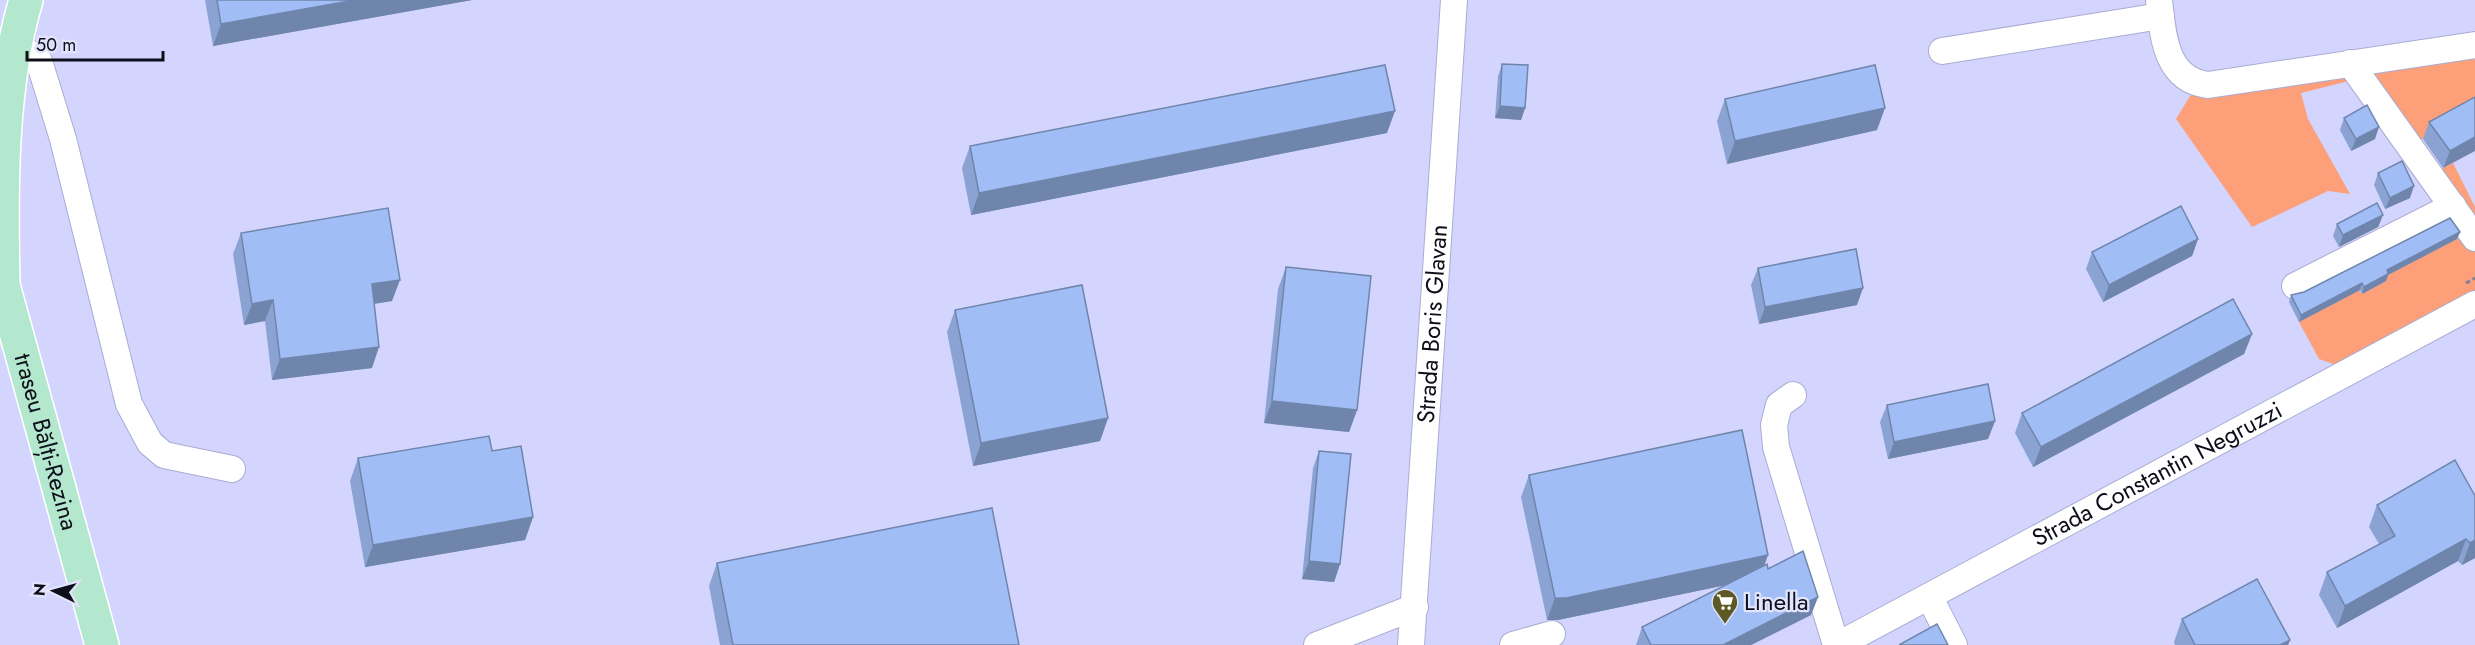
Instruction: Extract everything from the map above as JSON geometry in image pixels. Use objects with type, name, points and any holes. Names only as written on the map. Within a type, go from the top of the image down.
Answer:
[{"type":"main road","name":"traseu Bălți-Rezina","points":[[26,0],[11,39],[3,78],[0,141],[2,279],[102,645]]},
{"type":"street","name":"Strada Boris Glavan","points":[[1411,645],[1454,0]]},
{"type":"street","points":[[1942,51],[2160,8],[2165,44],[2176,68],[2192,83],[2208,85],[2475,45]]},
{"type":"street","points":[[11,39],[39,61],[63,139],[129,404],[150,443],[164,454],[232,469]]},
{"type":"street","points":[[2350,63],[2475,238]]},
{"type":"street","points":[[2295,286],[2453,206]]},
{"type":"street","name":"Strada Constantin Negruzzi","points":[[1837,645],[1930,598],[2475,304]]},
{"type":"street","points":[[1793,395],[1779,405],[1774,425],[1776,447],[1837,645]]},
{"type":"street","points":[[1930,598],[1954,645]]},
{"type":"street","points":[[1317,645],[1415,607]]},
{"type":"street","points":[[1513,645],[1552,634]]},
{"type":"shaded area","points":[[2475,55],[2475,111],[2419,141],[2363,72]]},
{"type":"shaded area","points":[[2345,72],[2353,80],[2301,93],[2308,119],[2350,194],[2328,191],[2252,227],[2176,119],[2190,96]]},
{"type":"shaded area","points":[[2453,163],[2475,207],[2475,228],[2435,172]]},
{"type":"shaded area","points":[[2464,235],[2475,247],[2475,292],[2336,365],[2319,359],[2299,322],[2359,290],[2362,294],[2386,281],[2384,277]]},
{"type":"building","points":[[217,0],[355,0],[221,24]]},
{"type":"building","points":[[1502,64],[1528,65],[1525,108],[1500,106]]},
{"type":"building","points":[[1385,65],[1395,111],[979,193],[970,146]]},
{"type":"building","points":[[1875,65],[1885,108],[1735,141],[1725,99]]},
{"type":"building","points":[[2475,97],[2475,137],[2450,151],[2429,122]]},
{"type":"building","points":[[2367,105],[2379,127],[2356,139],[2344,118]]},
{"type":"building","points":[[2402,161],[2414,186],[2390,198],[2378,173]]},
{"type":"building","points":[[2377,203],[2383,215],[2343,235],[2337,224]]},
{"type":"building","points":[[2181,206],[2198,239],[2109,285],[2092,252]]},
{"type":"building","points":[[388,208],[400,280],[372,284],[379,347],[280,359],[273,300],[252,304],[241,233]]},
{"type":"building","points":[[2450,218],[2460,232],[2387,270],[2388,274],[2364,287],[2362,283],[2301,315],[2291,295],[2304,292]]},
{"type":"building","points":[[1856,249],[1863,288],[1765,307],[1758,268]]},
{"type":"building","points":[[1286,267],[1371,276],[1357,410],[1272,401]]},
{"type":"building","points":[[1082,285],[1108,418],[981,443],[955,310]]},
{"type":"building","points":[[2233,299],[2252,334],[2041,447],[2022,413]]},
{"type":"building","points":[[1988,384],[1995,421],[1894,442],[1887,405]]},
{"type":"building","points":[[1742,430],[1768,555],[1566,598],[1555,598],[1529,475]]},
{"type":"building","points":[[489,436],[492,451],[521,446],[533,517],[373,545],[358,458]]},
{"type":"building","points":[[1319,451],[1351,454],[1340,564],[1309,561]]},
{"type":"building","points":[[2455,460],[2475,496],[2475,540],[2470,543],[2466,539],[2345,606],[2327,572],[2395,536],[2377,505]]},
{"type":"building","points":[[992,508],[1019,645],[733,645],[717,563]]},
{"type":"building","points":[[1803,551],[1818,597],[1723,645],[1651,645],[1642,627],[1767,564],[1768,569]]},
{"type":"building","points":[[2257,579],[2290,640],[2280,645],[2195,645],[2182,619]]},
{"type":"building","points":[[1937,624],[1948,645],[1899,645]]},
{"type":"place","name":"Linella","points":[[1725,625]]}]
